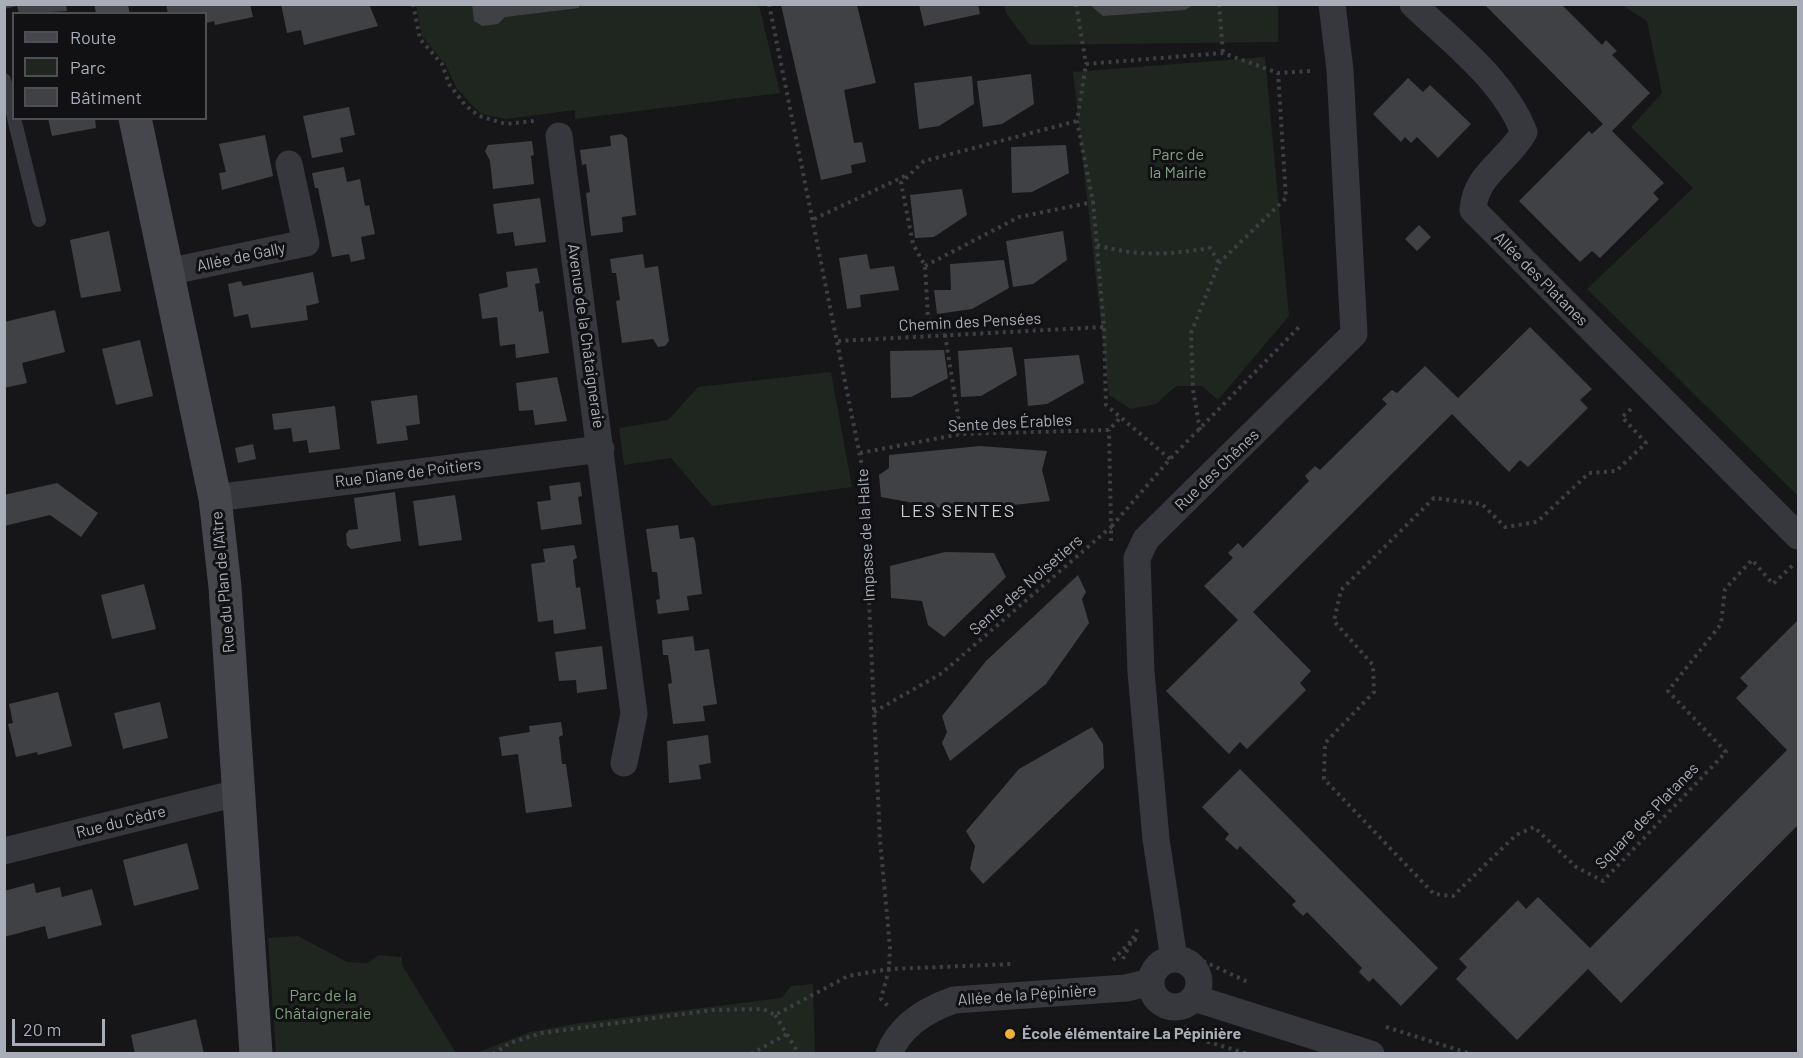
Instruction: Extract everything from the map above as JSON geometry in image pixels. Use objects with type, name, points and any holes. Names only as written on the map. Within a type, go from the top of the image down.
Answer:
[{"type":"street","name":"Rue des Chênes","points":[[1174,959],[1155,826],[1141,672],[1137,558],[1146,538],[1354,334],[1340,69],[1332,4]]},
{"type":"street","name":"Allée des Platanes","points":[[1413,4],[1500,88],[1515,110],[1524,132],[1517,145],[1483,178],[1474,196],[1473,210],[1798,536]]},
{"type":"street","name":"Rue du Plan de l'Aître","points":[[135,120],[215,498],[225,587],[256,1053]]},
{"type":"street","name":"Avenue de la Châtaigneraie","points":[[559,136],[634,714],[624,763]]},
{"type":"street","name":"Allée de Gally","points":[[167,272],[306,243],[289,164]]},
{"type":"street","name":"Rue Diane de Poitiers","points":[[215,498],[601,449]]},
{"type":"street","name":"Rue du Cèdre","points":[[4,851],[237,793]]},
{"type":"street","points":[[1184,1003],[1199,987],[1199,977],[1194,967],[1185,961],[1174,959],[1158,966],[1151,982],[1154,994],[1161,1003],[1184,1003],[1371,1053]]},
{"type":"street","name":"Allée de la Pépinière","points":[[909,1025],[932,1007],[954,1000],[1126,988],[1151,982]]},
{"type":"street","points":[[889,1053],[909,1025]]},
{"type":"lane","points":[[4,80],[12,110]]},
{"type":"lane","points":[[14,120],[39,220]]},
{"type":"path","points":[[413,4],[420,39],[442,64],[449,84],[465,105],[479,116],[506,124],[556,118],[559,136]]},
{"type":"path","name":"Impasse de la Halte","points":[[769,4],[860,453],[889,969],[881,999],[909,1025]]},
{"type":"path","points":[[1076,4],[1086,64],[1077,121],[1093,202],[1104,327],[1106,405],[1170,459]]},
{"type":"path","points":[[1219,4],[1223,52]]},
{"type":"path","points":[[1086,64],[1223,52],[1278,73],[1340,69]]},
{"type":"path","points":[[1200,429],[1193,390],[1191,333],[1219,263],[1286,198],[1278,73]]},
{"type":"path","points":[[961,434],[945,335],[928,318],[925,266],[913,244],[901,183],[924,161],[1077,121]]},
{"type":"path","points":[[814,219],[911,174]]},
{"type":"path","points":[[925,266],[1019,217],[1093,202]]},
{"type":"path","points":[[1097,245],[1114,250],[1163,256],[1210,248],[1219,263]]},
{"type":"path","name":"Sente des Noisetiers","points":[[874,712],[942,673],[1111,527],[1170,459],[1301,325]]},
{"type":"path","name":"Chemin des Pensées","points":[[838,341],[1104,327]]},
{"type":"path","name":"Square des Platanes","points":[[1652,391],[1622,417],[1646,443],[1616,471],[1589,473],[1537,522],[1505,527],[1482,504],[1434,498],[1341,590],[1334,621],[1373,665],[1374,693],[1325,743],[1324,779],[1434,894],[1453,896],[1516,835],[1534,827],[1576,867],[1603,881],[1726,752],[1668,691],[1721,624],[1725,590],[1752,560],[1773,584],[1798,560]]},
{"type":"path","points":[[1111,527],[1109,430],[1121,417]]},
{"type":"path","name":"Sente des Érables","points":[[860,453],[961,434],[1109,430]]},
{"type":"path","points":[[775,1016],[848,976],[889,969]]},
{"type":"path","points":[[1184,1003],[1189,1036],[1248,1053]]},
{"type":"path","points":[[493,1053],[510,1043],[542,1033],[713,1010],[763,1009],[775,1016],[799,1053]]},
{"type":"path","points":[[751,1053],[787,1034]]},
{"type":"green space","points":[[416,5],[759,5],[780,93],[575,119],[575,110],[506,119],[481,114],[457,89],[446,65],[422,36]]},
{"type":"green space","points":[[1004,5],[1278,5],[1278,42],[1030,45],[1006,13]]},
{"type":"green space","points":[[1622,5],[1798,5],[1798,496],[1587,289],[1693,188],[1631,127],[1662,93],[1647,21]]},
{"type":"green space","name":"Parc de la Mairie","points":[[1265,57],[1289,316],[1218,400],[1202,386],[1176,386],[1156,404],[1131,409],[1109,395],[1073,72]]},
{"type":"green space","points":[[831,372],[852,487],[712,506],[671,458],[624,465],[619,428],[668,420],[698,387]]},
{"type":"green space","name":"Parc de la Châtaigneraie","points":[[298,936],[347,962],[367,963],[379,955],[402,957],[402,965],[456,1053],[276,1053],[268,938]]},
{"type":"green space","points":[[813,984],[815,1053],[476,1053],[530,1032],[580,1023],[782,998],[791,986]]},
{"type":"building","points":[[4,4],[66,4],[67,11],[18,12],[17,6],[4,9]]},
{"type":"building","points":[[166,4],[250,4],[253,17],[215,25],[214,21],[207,23],[207,12],[168,12]]},
{"type":"building","points":[[281,4],[369,4],[378,26],[304,45],[301,30],[287,33]]},
{"type":"building","points":[[472,4],[579,4],[579,8],[505,17],[498,24],[482,26],[474,21]]},
{"type":"building","points":[[919,4],[978,4],[980,14],[924,26]]},
{"type":"building","points":[[1089,4],[1195,4],[1185,10],[1103,16]]},
{"type":"building","points":[[1484,4],[1561,4],[1602,45],[1606,40],[1617,51],[1612,55],[1650,93],[1612,131],[1664,183],[1653,193],[1659,199],[1600,258],[1592,251],[1580,262],[1519,201],[1589,131],[1592,134],[1603,124]]},
{"type":"building","points":[[781,5],[857,5],[876,83],[844,90],[854,143],[862,142],[866,162],[851,165],[852,173],[821,180]]},
{"type":"building","points":[[1031,74],[1034,104],[1002,124],[983,127],[977,81]]},
{"type":"building","points":[[972,76],[974,104],[939,126],[919,129],[914,83]]},
{"type":"building","points":[[1408,78],[1423,92],[1430,85],[1471,124],[1438,158],[1417,137],[1411,143],[1405,137],[1401,142],[1373,114]]},
{"type":"building","points":[[349,107],[355,135],[340,138],[343,152],[312,158],[303,116]]},
{"type":"building","points":[[48,120],[95,120],[96,128],[52,136]]},
{"type":"building","points":[[622,134],[627,138],[636,215],[622,217],[623,232],[591,236],[586,193],[590,192],[586,164],[582,165],[580,150],[611,146],[610,136]]},
{"type":"building","points":[[265,135],[273,176],[222,190],[219,173],[226,172],[219,144]]},
{"type":"building","points":[[532,141],[534,184],[493,189],[490,161],[485,151],[488,145]]},
{"type":"building","points":[[1066,145],[1069,173],[1032,192],[1012,193],[1011,147]]},
{"type":"building","points":[[344,167],[347,182],[360,179],[365,206],[369,205],[375,234],[361,237],[365,259],[351,262],[349,254],[332,257],[318,188],[315,188],[312,173]]},
{"type":"building","points":[[962,189],[967,215],[934,237],[915,238],[910,195]]},
{"type":"building","points":[[540,198],[546,242],[515,246],[513,232],[497,234],[493,204]]},
{"type":"building","points":[[1419,225],[1431,237],[1417,251],[1405,239]]},
{"type":"building","points":[[109,231],[121,291],[81,298],[70,240]]},
{"type":"building","points":[[1063,231],[1067,260],[1033,284],[1013,287],[1006,241]]},
{"type":"building","points":[[643,254],[645,268],[658,266],[669,341],[665,346],[658,347],[653,339],[622,343],[616,301],[620,300],[616,273],[612,273],[610,259]]},
{"type":"building","points":[[867,254],[870,269],[894,266],[899,290],[860,295],[861,307],[847,309],[839,258]]},
{"type":"building","points":[[1004,260],[1009,288],[972,309],[937,314],[934,290],[951,290],[950,264]]},
{"type":"building","points":[[537,268],[540,283],[535,284],[539,312],[543,311],[549,353],[516,358],[515,344],[500,346],[497,317],[482,319],[479,294],[508,287],[506,272]]},
{"type":"building","points":[[313,272],[319,303],[306,306],[308,320],[251,328],[248,314],[234,317],[228,284],[241,281],[243,286]]},
{"type":"building","points":[[55,310],[65,352],[22,363],[27,383],[4,388],[4,322]]},
{"type":"building","points":[[1530,327],[1592,389],[1580,400],[1588,408],[1528,467],[1520,460],[1509,472],[1452,414],[1253,612],[1311,671],[1300,683],[1306,690],[1247,749],[1240,742],[1229,754],[1166,691],[1238,620],[1204,586],[1233,558],[1228,553],[1238,543],[1243,548],[1309,481],[1305,476],[1315,466],[1320,470],[1387,404],[1382,399],[1392,390],[1397,393],[1425,366],[1458,398]]},
{"type":"building","points":[[140,340],[153,396],[116,405],[102,349]]},
{"type":"building","points":[[1012,347],[1017,375],[981,396],[961,397],[958,351]]},
{"type":"building","points":[[944,350],[948,378],[911,397],[891,398],[890,351]]},
{"type":"building","points":[[1079,355],[1084,383],[1047,404],[1028,406],[1024,359]]},
{"type":"building","points":[[557,377],[567,421],[535,425],[533,410],[519,411],[516,383]]},
{"type":"building","points":[[417,395],[420,424],[406,426],[408,440],[377,444],[371,401]]},
{"type":"building","points":[[335,406],[340,449],[309,453],[307,440],[293,442],[291,428],[274,430],[272,414]]},
{"type":"building","points":[[253,444],[256,459],[238,463],[235,448]]},
{"type":"building","points":[[980,446],[1047,451],[1042,470],[1050,501],[958,511],[881,497],[879,475],[889,468],[889,455]]},
{"type":"building","points":[[580,482],[582,496],[578,497],[582,524],[541,530],[537,502],[551,500],[549,486]]},
{"type":"building","points":[[57,483],[98,513],[81,537],[50,515],[4,526],[4,495]]},
{"type":"building","points":[[395,492],[401,541],[351,549],[347,545],[346,534],[349,530],[358,529],[354,498]]},
{"type":"building","points":[[455,495],[462,540],[419,546],[413,501]]},
{"type":"building","points":[[678,525],[680,539],[693,537],[695,540],[702,594],[687,596],[689,610],[658,614],[656,600],[660,599],[657,572],[652,572],[646,529]]},
{"type":"building","points":[[574,545],[577,558],[573,560],[576,588],[580,587],[586,629],[554,634],[553,620],[538,622],[531,564],[545,562],[543,549]]},
{"type":"building","points":[[945,552],[994,553],[1006,577],[944,637],[928,625],[922,601],[891,598],[890,566]]},
{"type":"building","points":[[1078,575],[1086,592],[1082,599],[1089,623],[1046,684],[950,761],[942,743],[947,732],[942,716],[986,661]]},
{"type":"building","points":[[144,584],[156,629],[112,639],[101,595]]},
{"type":"building","points":[[1798,620],[1798,825],[1621,1003],[1588,969],[1517,1040],[1456,979],[1467,967],[1459,959],[1518,900],[1526,909],[1538,897],[1590,948],[1787,750],[1736,698],[1748,686],[1740,678]]},
{"type":"building","points":[[693,636],[695,651],[709,649],[717,704],[703,706],[705,721],[673,724],[668,684],[672,683],[668,655],[663,655],[662,640]]},
{"type":"building","points":[[602,646],[607,689],[577,693],[576,680],[559,681],[555,652]]},
{"type":"building","points":[[58,692],[72,746],[38,755],[37,752],[16,757],[8,724],[13,723],[9,704]]},
{"type":"building","points":[[160,702],[168,738],[123,749],[114,713]]},
{"type":"building","points":[[561,722],[563,735],[559,737],[562,764],[566,764],[572,807],[526,813],[518,754],[502,756],[499,737],[530,732],[529,726]]},
{"type":"building","points":[[1092,727],[1103,744],[1104,768],[983,884],[970,869],[975,846],[966,831],[1019,769]]},
{"type":"building","points":[[708,735],[711,763],[699,765],[701,779],[669,783],[667,741]]},
{"type":"building","points":[[1240,769],[1438,968],[1401,1006],[1373,978],[1369,982],[1359,972],[1362,968],[1307,912],[1303,916],[1292,905],[1296,901],[1240,846],[1237,850],[1225,839],[1229,834],[1202,807]]},
{"type":"building","points":[[187,843],[199,889],[134,906],[123,860]]},
{"type":"building","points":[[34,883],[36,893],[60,887],[62,897],[92,889],[102,925],[48,939],[45,926],[4,937],[4,891]]},
{"type":"building","points":[[196,1019],[204,1054],[135,1054],[131,1035]]},
{"type":"place","name":"École élémentaire La Pépinière","points":[[1010,1034]]},
{"type":"district","name":"LES SENTES","points":[[958,511]]}]
